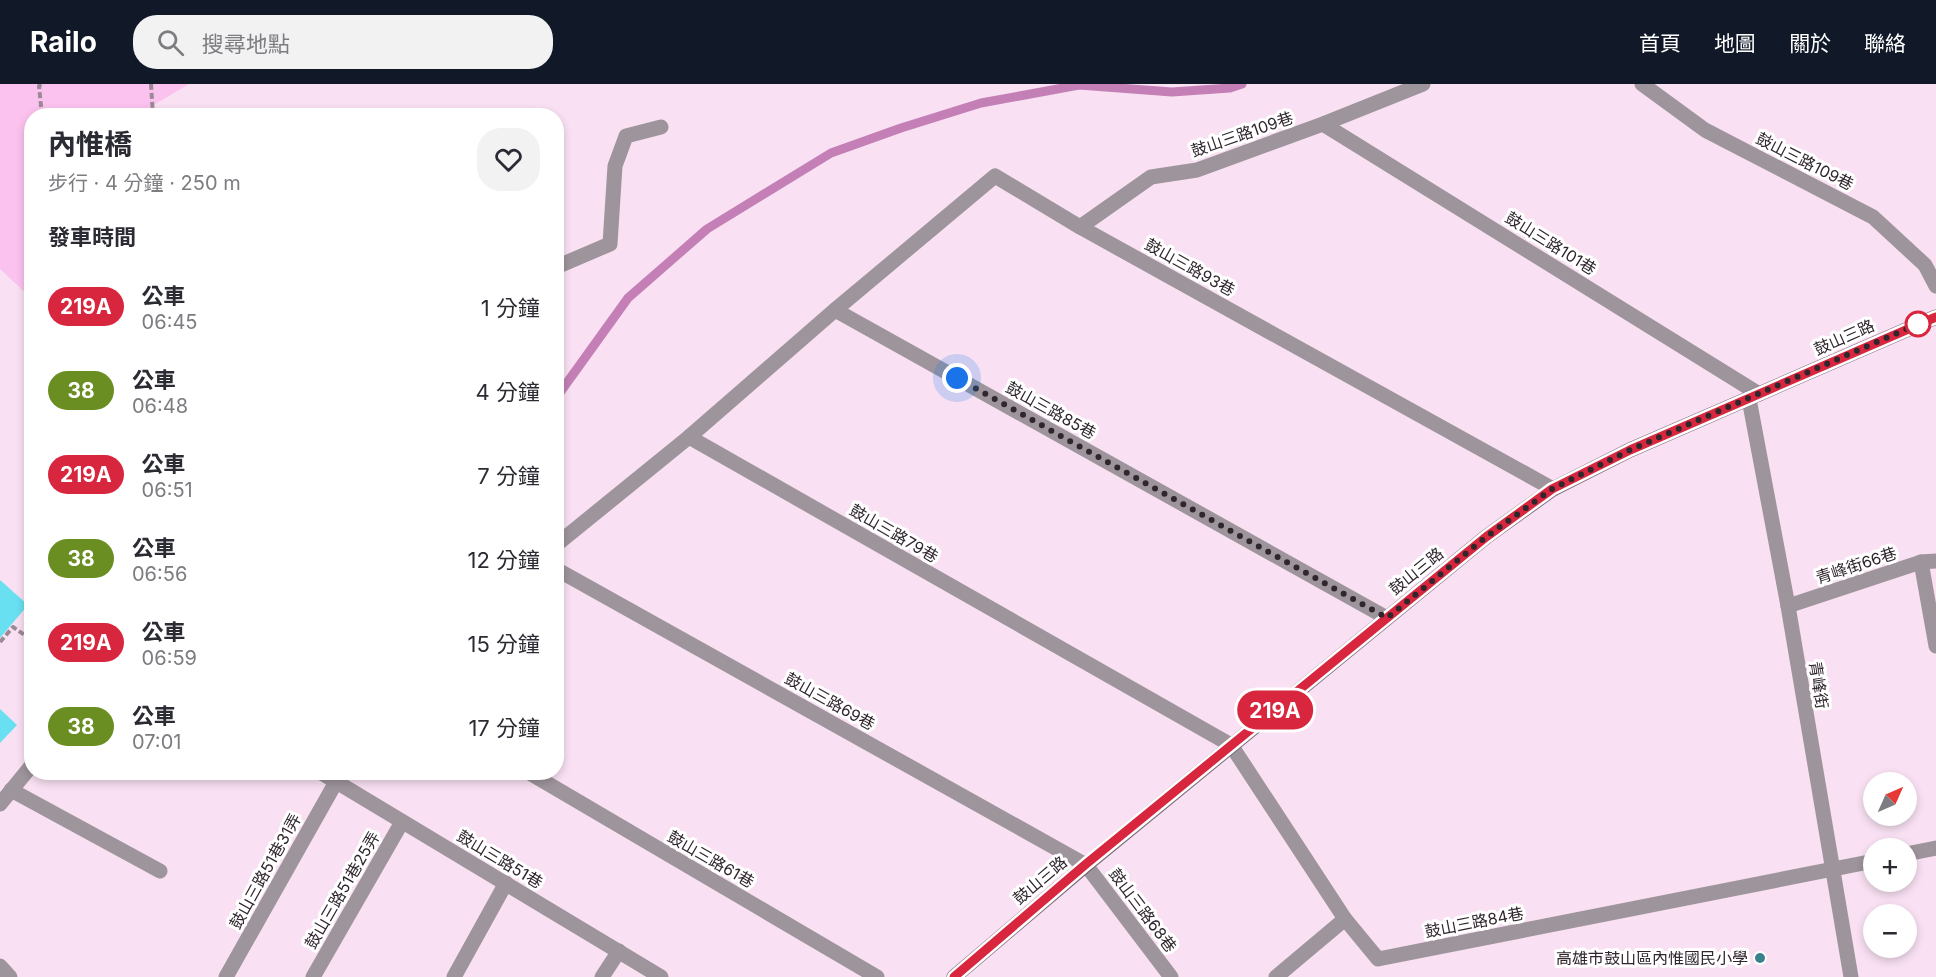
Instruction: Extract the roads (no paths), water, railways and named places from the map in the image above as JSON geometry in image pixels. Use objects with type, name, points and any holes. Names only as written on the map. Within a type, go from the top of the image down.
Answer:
[{"type":"street","name":"鼓山三路109巷","points":[[1080,227],[1151,177],[1197,170],[1323,124],[1423,84]]},
{"type":"street","name":"鼓山三路109巷","points":[[1642,84],[1705,130],[1873,217],[1925,266],[1936,286]]},
{"type":"street","name":"鼓山三路101巷","points":[[1323,124],[1754,396]]},
{"type":"street","points":[[564,264],[609,244],[615,166],[626,136],[662,127]]},
{"type":"street","name":"鼓山三路93巷","points":[[835,310],[994,176],[1080,227],[1552,489]]},
{"type":"street","points":[[564,538],[689,436],[835,310]]},
{"type":"street","name":"鼓山三路85巷","points":[[835,310],[1387,618]]},
{"type":"street","name":"鼓山三路","points":[[954,977],[1086,864],[1231,745],[1486,537],[1552,489],[1630,450],[1936,316]]},
{"type":"street","name":"青峰街","points":[[1754,396],[1851,977]]},
{"type":"street","name":"鼓山三路79巷","points":[[689,436],[1231,745]]},
{"type":"street","points":[[1929,562],[1936,645]]},
{"type":"street","name":"青峰街66巷","points":[[1788,606],[1929,562]]},
{"type":"street","name":"鼓山三路69巷","points":[[564,573],[1086,864]]},
{"type":"street","name":"鼓山三路84巷","points":[[1231,745],[1345,919],[1378,959],[1832,870]]},
{"type":"street","points":[[0,804],[24,775]]},
{"type":"street","name":"鼓山三路51巷","points":[[333,780],[660,977]]},
{"type":"street","name":"鼓山三路61巷","points":[[542,780],[877,977]]},
{"type":"street","name":"鼓山三路51巷31弄","points":[[226,977],[336,782]]},
{"type":"street","points":[[11,790],[160,871]]},
{"type":"street","name":"鼓山三路51巷25弄","points":[[313,977],[402,822]]},
{"type":"street","points":[[1917,852],[1936,848]]},
{"type":"street","points":[[1832,870],[1863,863]]},
{"type":"street","name":"鼓山三路68巷","points":[[1086,864],[1171,977]]},
{"type":"street","points":[[454,977],[506,883]]},
{"type":"street","points":[[1276,977],[1345,919]]},
{"type":"street","points":[[602,977],[619,951]]},
{"type":"street","points":[[0,966],[10,977]]},
{"type":"waterway","points":[[564,387],[628,298],[707,229],[831,153],[981,103],[1079,85],[1172,92],[1230,88],[1242,84]]},
{"type":"place","name":"高雄市鼓山區內惟國民小學","points":[[1760,958]]}]
